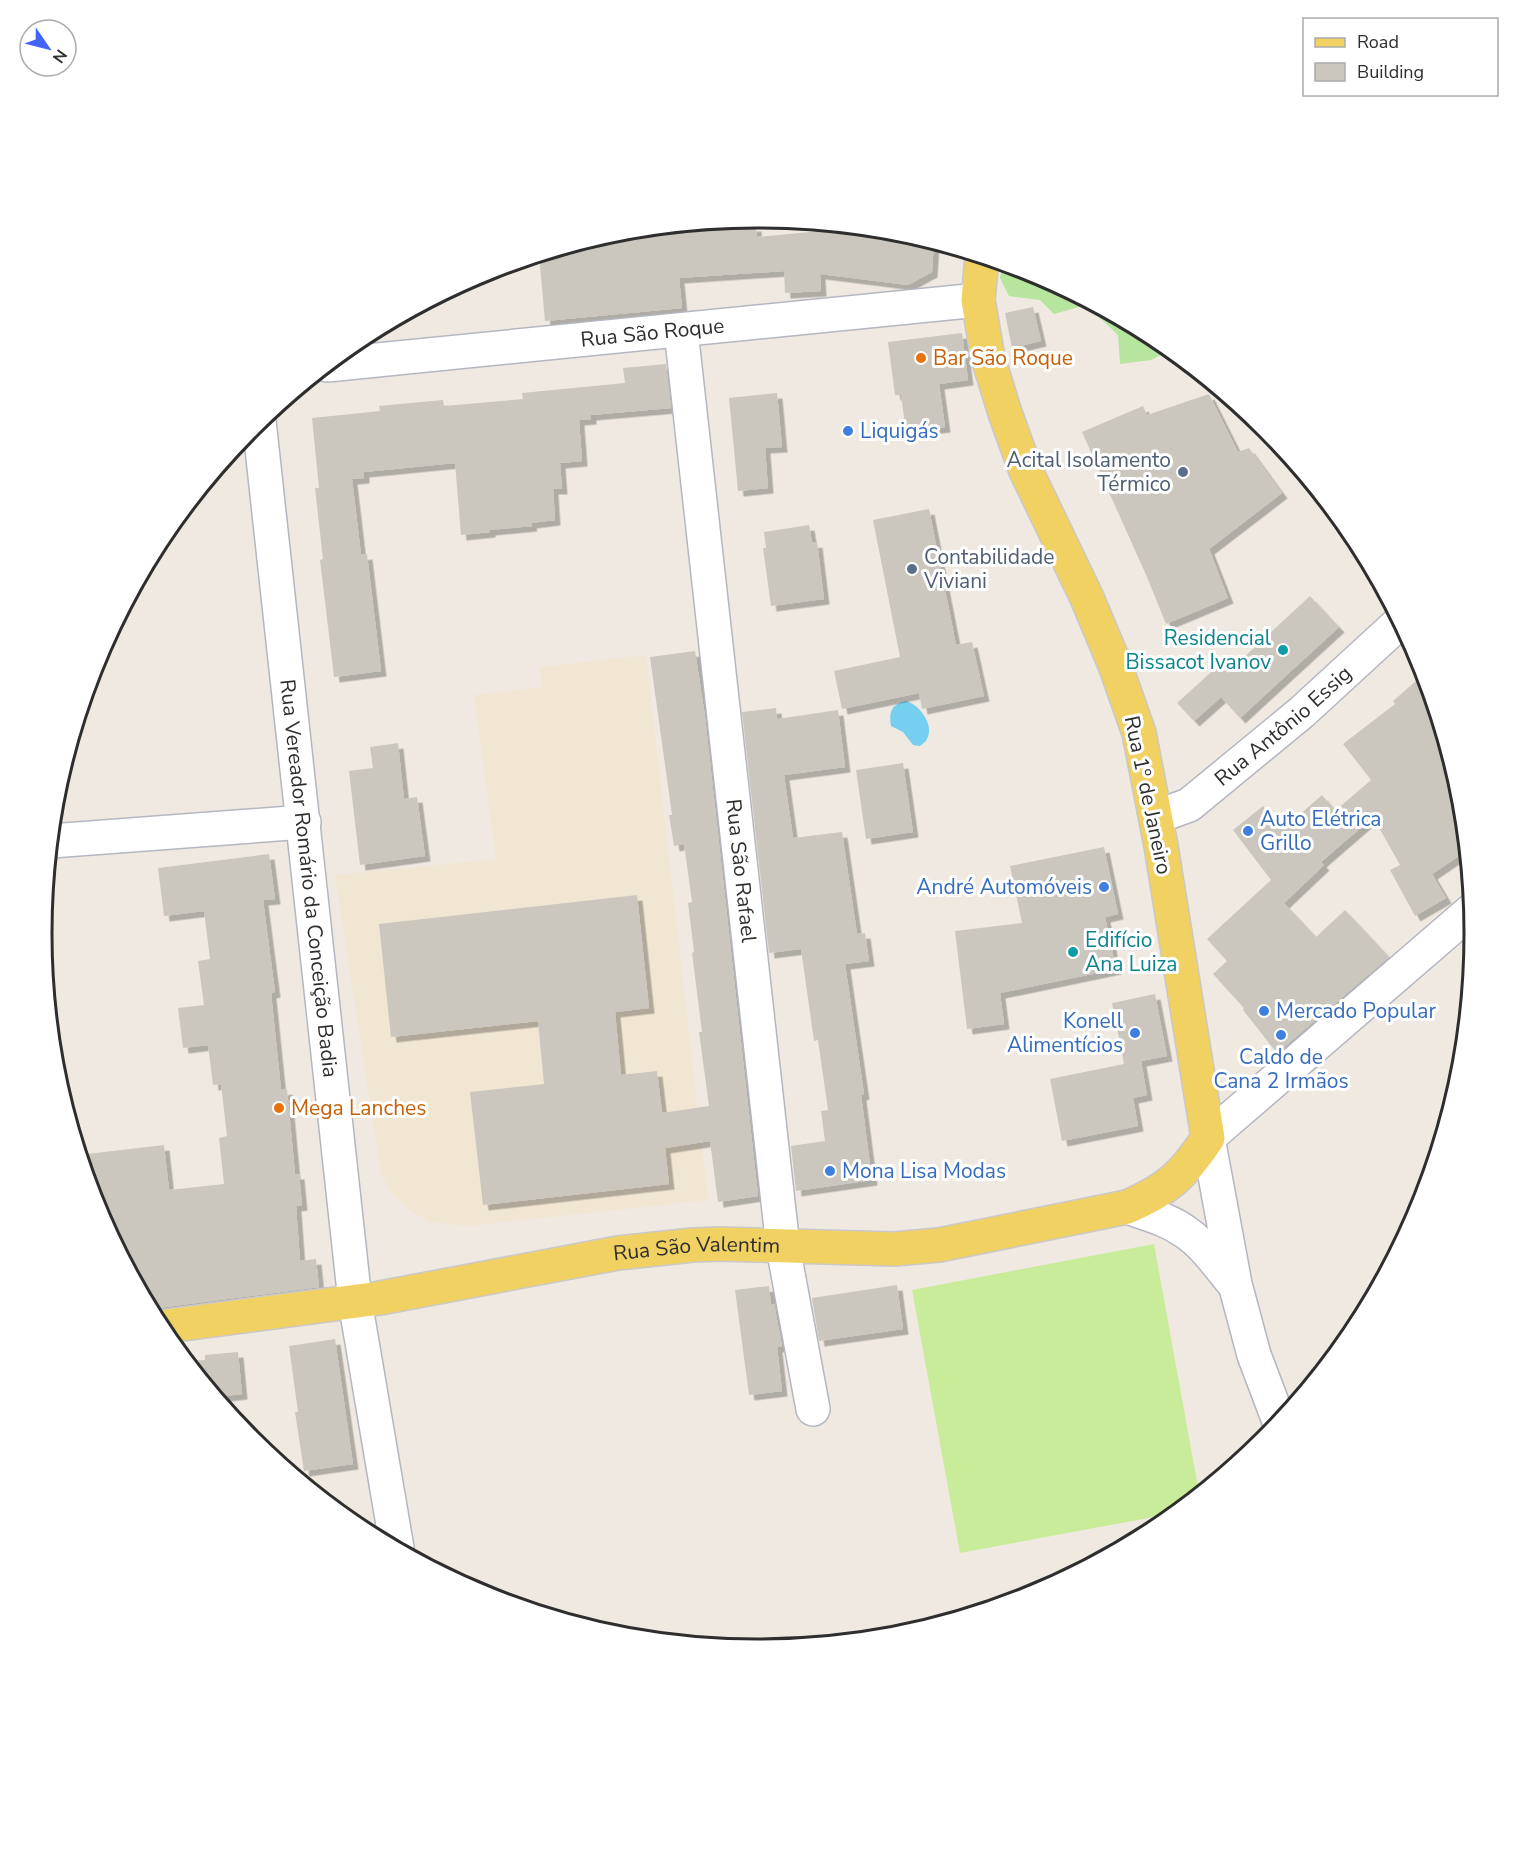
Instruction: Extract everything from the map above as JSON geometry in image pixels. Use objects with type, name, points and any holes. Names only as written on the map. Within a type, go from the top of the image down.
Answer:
[{"type":"main road","name":"Rua 1º de Janeiro","points":[[981,264],[978,300],[988,358],[1011,433],[1026,471],[1087,598],[1115,665],[1139,734],[1156,816],[1208,1138]]},
{"type":"main road","name":"Rua São Valentim","points":[[171,1325],[356,1301],[618,1253],[693,1245],[894,1249],[939,1245],[1127,1207],[1152,1197],[1172,1184],[1190,1164],[1208,1138]]},
{"type":"street","name":"Rua São Roque","points":[[344,363],[978,300]]},
{"type":"street","name":"Rua São Rafael","points":[[681,331],[783,1247],[813,1409]]},
{"type":"street","name":"Rua Vereador Romário da Conceição Badia","points":[[260,434],[356,1301],[395,1538]]},
{"type":"street","name":"Rua Antônio Essig","points":[[1156,816],[1189,805],[1302,712],[1394,628]]},
{"type":"street","points":[[59,840],[304,822]]},
{"type":"street","points":[[1208,1138],[1463,918]]},
{"type":"street","name":"Rua 1º de Janeiro","points":[[1208,1138],[1234,1284],[1254,1355],[1276,1412]]},
{"type":"street","name":"Rua 1º de Janeiro","points":[[1127,1207],[1164,1220],[1186,1232],[1206,1250],[1234,1284]]},
{"type":"shaded area","points":[[646,655],[708,1200],[468,1226],[429,1222],[408,1209],[393,1194],[381,1174],[335,875],[496,859],[474,695],[542,687],[540,667]]},
{"type":"green space","points":[[1001,271],[1080,307],[1054,314],[1040,300],[1009,296],[1000,278]]},
{"type":"green space","points":[[1097,316],[1161,355],[1151,360],[1120,364],[1118,335]]},
{"type":"green space","points":[[1154,1244],[1197,1485],[1154,1517],[960,1553],[912,1290]]},
{"type":"water","points":[[906,701],[916,706],[924,716],[929,728],[926,741],[920,746],[913,745],[903,732],[891,726],[892,709],[897,704]]},
{"type":"building","points":[[756,228],[757,237],[818,231],[850,234],[933,250],[932,272],[908,285],[820,274],[821,291],[785,293],[784,271],[679,278],[682,308],[545,321],[540,262],[620,242],[666,234]]},
{"type":"building","points":[[1033,307],[1041,341],[1012,348],[1005,313]]},
{"type":"building","points":[[962,333],[968,380],[939,384],[945,427],[906,432],[901,395],[895,395],[888,342]]},
{"type":"building","points":[[666,364],[671,408],[591,415],[591,419],[579,420],[582,461],[560,463],[562,489],[553,489],[555,520],[531,523],[532,526],[461,535],[455,463],[364,472],[364,478],[352,479],[361,555],[367,554],[381,671],[334,677],[320,560],[323,559],[315,488],[319,488],[312,418],[380,411],[379,406],[443,400],[444,406],[523,399],[522,393],[625,383],[623,368]]},
{"type":"building","points":[[777,393],[782,447],[765,448],[768,488],[738,491],[729,398]]},
{"type":"building","name":"Acital Isolamento Térmico","points":[[1209,394],[1238,452],[1249,448],[1282,493],[1209,549],[1228,598],[1166,624],[1082,432],[1143,406],[1147,415]]},
{"type":"building","points":[[929,509],[956,645],[972,642],[984,696],[922,709],[919,693],[842,709],[834,671],[900,657],[873,520]]},
{"type":"building","points":[[809,525],[812,543],[817,542],[824,599],[771,606],[763,548],[766,548],[764,532]]},
{"type":"building","name":"Residencial Bissacot Ivanov","points":[[1310,596],[1339,627],[1240,718],[1221,697],[1194,721],[1177,703],[1219,665],[1227,673]]},
{"type":"building","points":[[695,651],[705,717],[758,1196],[718,1202],[710,1141],[665,1148],[669,1184],[483,1205],[470,1092],[544,1084],[538,1021],[391,1037],[379,924],[637,895],[649,1008],[615,1012],[621,1075],[657,1071],[662,1113],[709,1106],[692,953],[694,952],[688,903],[692,902],[684,844],[674,846],[669,815],[672,815],[650,657]]},
{"type":"building","points":[[1416,681],[1439,751],[1450,796],[1459,856],[1432,874],[1446,898],[1415,916],[1390,870],[1400,865],[1373,817],[1321,862],[1324,865],[1284,903],[1316,937],[1345,910],[1389,957],[1277,1053],[1243,1010],[1244,1008],[1213,974],[1227,961],[1207,939],[1271,880],[1233,830],[1263,806],[1282,830],[1322,795],[1335,811],[1371,780],[1343,744],[1395,704],[1393,701]]},
{"type":"building","points":[[776,708],[777,719],[838,710],[845,767],[784,775],[793,838],[842,832],[857,934],[865,933],[869,961],[845,964],[864,1094],[861,1095],[872,1180],[796,1191],[791,1146],[825,1141],[821,1111],[828,1110],[818,1040],[814,1041],[801,949],[769,953],[742,712]]},
{"type":"building","points":[[398,743],[404,799],[417,797],[425,856],[360,865],[349,771],[373,768],[370,747]]},
{"type":"building","points":[[903,763],[913,832],[866,839],[856,770]]},
{"type":"building","points":[[1104,847],[1118,914],[1105,917],[1116,969],[1000,993],[1004,1024],[967,1029],[955,931],[1022,923],[1010,866]]},
{"type":"building","points":[[269,854],[275,899],[263,900],[275,992],[271,993],[281,1090],[287,1089],[295,1174],[299,1174],[302,1205],[296,1206],[300,1261],[316,1259],[319,1287],[160,1308],[125,1246],[106,1203],[88,1154],[164,1145],[169,1190],[224,1184],[219,1138],[227,1136],[221,1084],[213,1085],[208,1045],[183,1048],[178,1008],[204,1005],[198,961],[210,959],[204,911],[164,916],[158,868]]},
{"type":"building","points":[[1155,994],[1167,1056],[1141,1061],[1147,1095],[1133,1098],[1138,1126],[1062,1141],[1050,1079],[1124,1064],[1112,1003]]},
{"type":"building","points":[[897,1285],[903,1329],[819,1341],[812,1298]]},
{"type":"building","points":[[769,1286],[771,1305],[774,1304],[782,1346],[777,1347],[782,1391],[749,1395],[735,1290]]},
{"type":"building","points":[[335,1339],[353,1464],[304,1471],[295,1412],[298,1412],[289,1346]]},
{"type":"building","points":[[238,1352],[242,1394],[225,1396],[196,1360],[205,1360],[205,1355]]},
{"type":"place","name":"Bar São Roque","points":[[921,358]]},
{"type":"place","name":"Liquigás","points":[[848,431]]},
{"type":"place","name":"Acital Isolamento Térmico","points":[[1183,472]]},
{"type":"place","name":"Contabilidade Viviani","points":[[912,569]]},
{"type":"place","name":"Residencial Bissacot Ivanov","points":[[1283,650]]},
{"type":"place","name":"Auto Elétrica Grillo","points":[[1248,831]]},
{"type":"place","name":"André Automóveis","points":[[1104,887]]},
{"type":"place","name":"Edifício Ana Luiza","points":[[1073,952]]},
{"type":"place","name":"Mercado Popular","points":[[1264,1011]]},
{"type":"place","name":"Konell Alimentícios","points":[[1135,1033]]},
{"type":"place","name":"Caldo de Cana 2 Irmãos","points":[[1281,1035]]},
{"type":"place","name":"Mega Lanches","points":[[279,1108]]},
{"type":"place","name":"Mona Lisa Modas","points":[[830,1171]]}]
